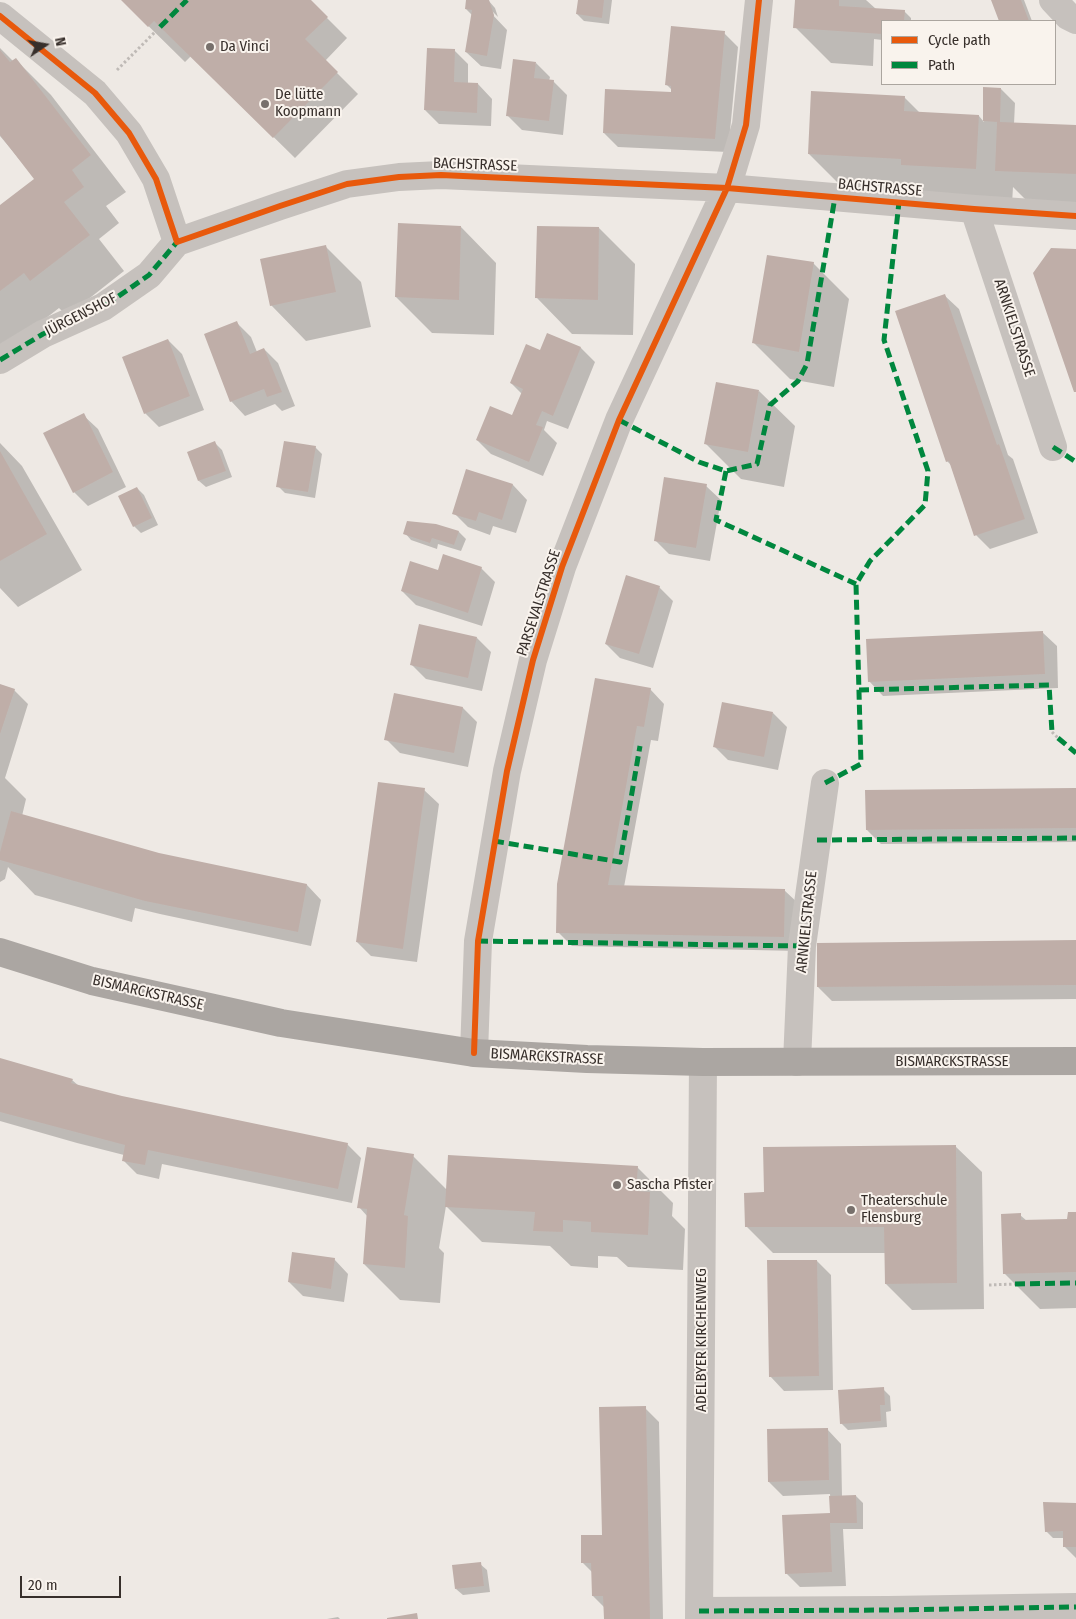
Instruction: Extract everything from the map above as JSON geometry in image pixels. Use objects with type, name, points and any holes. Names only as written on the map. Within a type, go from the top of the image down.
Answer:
[{"type":"main road","name":"BISMARCKSTRASSE","points":[[0,952],[92,981],[281,1023],[474,1053],[587,1059],[703,1062],[1076,1061]]},
{"type":"street","name":"PARSEVALSTRASSE","points":[[474,1053],[478,941],[507,771],[534,660],[562,567],[619,420],[727,188],[746,125],[759,0]]},
{"type":"street","points":[[1053,0],[1068,16],[1076,20]]},
{"type":"street","points":[[0,16],[95,92],[129,133],[156,179],[177,242]]},
{"type":"street","name":"BACHSTRASSE","points":[[177,242],[347,184],[399,177],[441,175],[727,188],[1076,216]]},
{"type":"street","name":"ARNKIELSTRASSE","points":[[974,209],[1053,447]]},
{"type":"street","name":"JÜRGENSHOF","points":[[0,360],[43,334],[103,307],[149,275],[177,242]]},
{"type":"street","name":"ARNKIELSTRASSE","points":[[797,1062],[802,946],[825,783]]},
{"type":"street","name":"ADELBYER KIRCHENWEG","points":[[699,1615],[703,1062]]},
{"type":"street","points":[[699,1615],[1076,1607]]},
{"type":"path","points":[[95,92],[160,26]]},
{"type":"path","points":[[1052,732],[1058,738]]},
{"type":"path","points":[[990,1286],[1015,1284]]},
{"type":"building","points":[[121,0],[311,0],[328,17],[305,39],[338,72],[273,138],[154,21],[148,27]]},
{"type":"building","points":[[466,0],[489,0],[494,15],[487,56],[465,52],[472,10],[465,9]]},
{"type":"building","points":[[578,0],[604,0],[602,18],[576,14]]},
{"type":"building","points":[[795,0],[839,0],[839,6],[905,10],[904,20],[881,20],[881,34],[793,28]]},
{"type":"building","points":[[991,0],[1021,0],[1029,20],[999,20]]},
{"type":"building","points":[[671,26],[725,31],[715,139],[603,133],[605,89],[671,92],[671,86],[665,85]]},
{"type":"building","points":[[427,48],[455,49],[454,82],[478,83],[477,113],[424,110]]},
{"type":"building","points":[[0,50],[10,62],[16,58],[91,155],[72,170],[84,187],[64,202],[90,235],[30,281],[24,273],[0,291],[0,205],[34,179],[0,135]]},
{"type":"building","points":[[513,59],[536,62],[534,78],[554,80],[549,121],[506,116]]},
{"type":"building","points":[[983,87],[1001,88],[1000,122],[1076,125],[1076,174],[995,171],[997,122],[983,121]]},
{"type":"building","points":[[811,91],[905,96],[904,111],[979,115],[976,169],[901,165],[901,159],[808,154]]},
{"type":"building","points":[[398,223],[461,226],[459,300],[395,297]]},
{"type":"building","points":[[537,226],[599,227],[598,300],[535,298]]},
{"type":"building","points":[[326,245],[336,292],[270,306],[260,259]]},
{"type":"building","points":[[1051,248],[1076,249],[1076,392],[1074,392],[1033,273]]},
{"type":"building","points":[[767,255],[814,262],[799,352],[752,343]]},
{"type":"building","points":[[945,294],[997,445],[999,444],[1025,519],[974,536],[949,461],[946,462],[895,311]]},
{"type":"building","points":[[237,321],[250,354],[264,348],[282,392],[267,397],[264,389],[230,402],[204,334]]},
{"type":"building","points":[[547,333],[581,347],[553,416],[542,411],[536,425],[543,427],[529,462],[476,440],[490,406],[512,415],[523,389],[510,383],[526,344],[540,350]]},
{"type":"building","points":[[168,339],[190,396],[144,414],[122,357]]},
{"type":"building","points":[[716,382],[759,390],[748,452],[704,444]]},
{"type":"building","points":[[84,413],[113,472],[73,493],[43,433]]},
{"type":"building","points":[[215,441],[226,471],[198,481],[187,452]]},
{"type":"building","points":[[284,441],[316,446],[308,492],[276,487]]},
{"type":"building","points":[[0,451],[47,534],[0,561]]},
{"type":"building","points":[[466,469],[513,484],[502,520],[479,512],[476,521],[452,514]]},
{"type":"building","points":[[664,477],[707,484],[696,548],[654,541]]},
{"type":"building","points":[[137,487],[152,518],[133,527],[118,496]]},
{"type":"building","points":[[407,521],[436,524],[459,531],[454,545],[432,538],[430,543],[403,534]]},
{"type":"building","points":[[443,554],[482,567],[468,613],[401,591],[410,561],[438,570]]},
{"type":"building","points":[[626,575],[660,586],[639,654],[605,644]]},
{"type":"building","points":[[419,624],[477,637],[468,678],[410,665]]},
{"type":"building","points":[[1043,631],[1045,674],[868,682],[866,639]]},
{"type":"building","points":[[595,678],[651,688],[644,727],[637,726],[608,885],[785,889],[784,937],[556,933],[557,884]]},
{"type":"building","points":[[0,684],[15,689],[0,734]]},
{"type":"building","points":[[394,693],[463,707],[454,753],[384,740]]},
{"type":"building","points":[[722,702],[773,712],[764,757],[713,747]]},
{"type":"building","points":[[378,782],[425,788],[403,949],[356,942]]},
{"type":"building","points":[[1076,788],[1076,828],[866,830],[865,790]]},
{"type":"building","points":[[11,811],[159,853],[307,884],[298,932],[145,901],[0,860],[0,852]]},
{"type":"building","points":[[1076,940],[1076,985],[817,987],[817,943]]},
{"type":"building","points":[[0,1058],[73,1079],[71,1083],[122,1096],[348,1143],[338,1189],[148,1150],[145,1165],[122,1161],[125,1145],[0,1112]]},
{"type":"building","name":"Theaterschule Flensburg","points":[[956,1145],[957,1283],[885,1284],[884,1227],[745,1227],[744,1193],[764,1192],[763,1147]]},
{"type":"building","points":[[367,1147],[414,1154],[404,1215],[408,1216],[405,1268],[363,1264],[367,1209],[357,1208]]},
{"type":"building","points":[[448,1155],[638,1166],[636,1191],[650,1192],[648,1235],[591,1232],[591,1222],[563,1220],[563,1232],[533,1231],[535,1212],[445,1207]]},
{"type":"building","points":[[1068,1212],[1076,1212],[1076,1272],[1003,1274],[1001,1214],[1021,1213],[1021,1220],[1067,1219]]},
{"type":"building","points":[[292,1252],[335,1258],[331,1289],[288,1282]]},
{"type":"building","points":[[767,1260],[817,1260],[819,1376],[769,1377]]},
{"type":"building","points":[[884,1387],[885,1405],[880,1405],[881,1421],[840,1424],[838,1390]]},
{"type":"building","points":[[646,1406],[650,1619],[604,1619],[603,1596],[592,1596],[591,1563],[581,1563],[581,1535],[602,1535],[599,1407]]},
{"type":"building","points":[[828,1428],[829,1480],[768,1482],[767,1429]]},
{"type":"building","points":[[856,1495],[857,1523],[830,1523],[832,1572],[785,1574],[782,1515],[830,1513],[829,1496]]},
{"type":"building","points":[[1043,1502],[1076,1503],[1076,1547],[1063,1547],[1063,1531],[1045,1532]]},
{"type":"building","points":[[481,1562],[484,1586],[455,1589],[452,1565]]},
{"type":"building","points":[[417,1613],[418,1619],[387,1619],[387,1618]]},
{"type":"marked path","points":[[160,27],[187,0]]},
{"type":"marked path","points":[[619,420],[699,462],[726,471],[757,464],[770,405],[798,381],[807,364],[835,197]]},
{"type":"marked path","points":[[825,783],[861,764],[856,584],[870,561],[925,505],[928,471],[884,340],[899,202]]},
{"type":"marked path","points":[[0,360],[43,334],[103,307],[149,275],[177,242]]},
{"type":"marked path","points":[[1053,447],[1076,462]]},
{"type":"marked path","points":[[726,471],[716,520],[856,584]]},
{"type":"marked path","points":[[859,690],[1049,685],[1052,732]]},
{"type":"marked path","points":[[1058,738],[1076,753]]},
{"type":"marked path","points":[[494,841],[620,862],[640,746]]},
{"type":"marked path","points":[[817,840],[1076,838]]},
{"type":"marked path","points":[[478,941],[802,946]]},
{"type":"marked path","points":[[1015,1284],[1076,1283]]},
{"type":"marked path","points":[[699,1611],[1076,1607]]},
{"type":"cycle path","points":[[474,1053],[478,941],[507,771],[533,660],[562,567],[619,420],[727,188],[746,125],[759,0]]},
{"type":"cycle path","points":[[0,16],[95,93],[129,133],[156,179],[177,242],[347,184],[399,177],[441,175],[727,188],[1076,216]]},
{"type":"place","name":"Da Vinci","points":[[210,47]]},
{"type":"place","name":"De lütte Koopmann","points":[[265,104]]},
{"type":"place","name":"Sascha Pfister","points":[[617,1185]]},
{"type":"place","name":"Theaterschule Flensburg","points":[[851,1210]]}]
